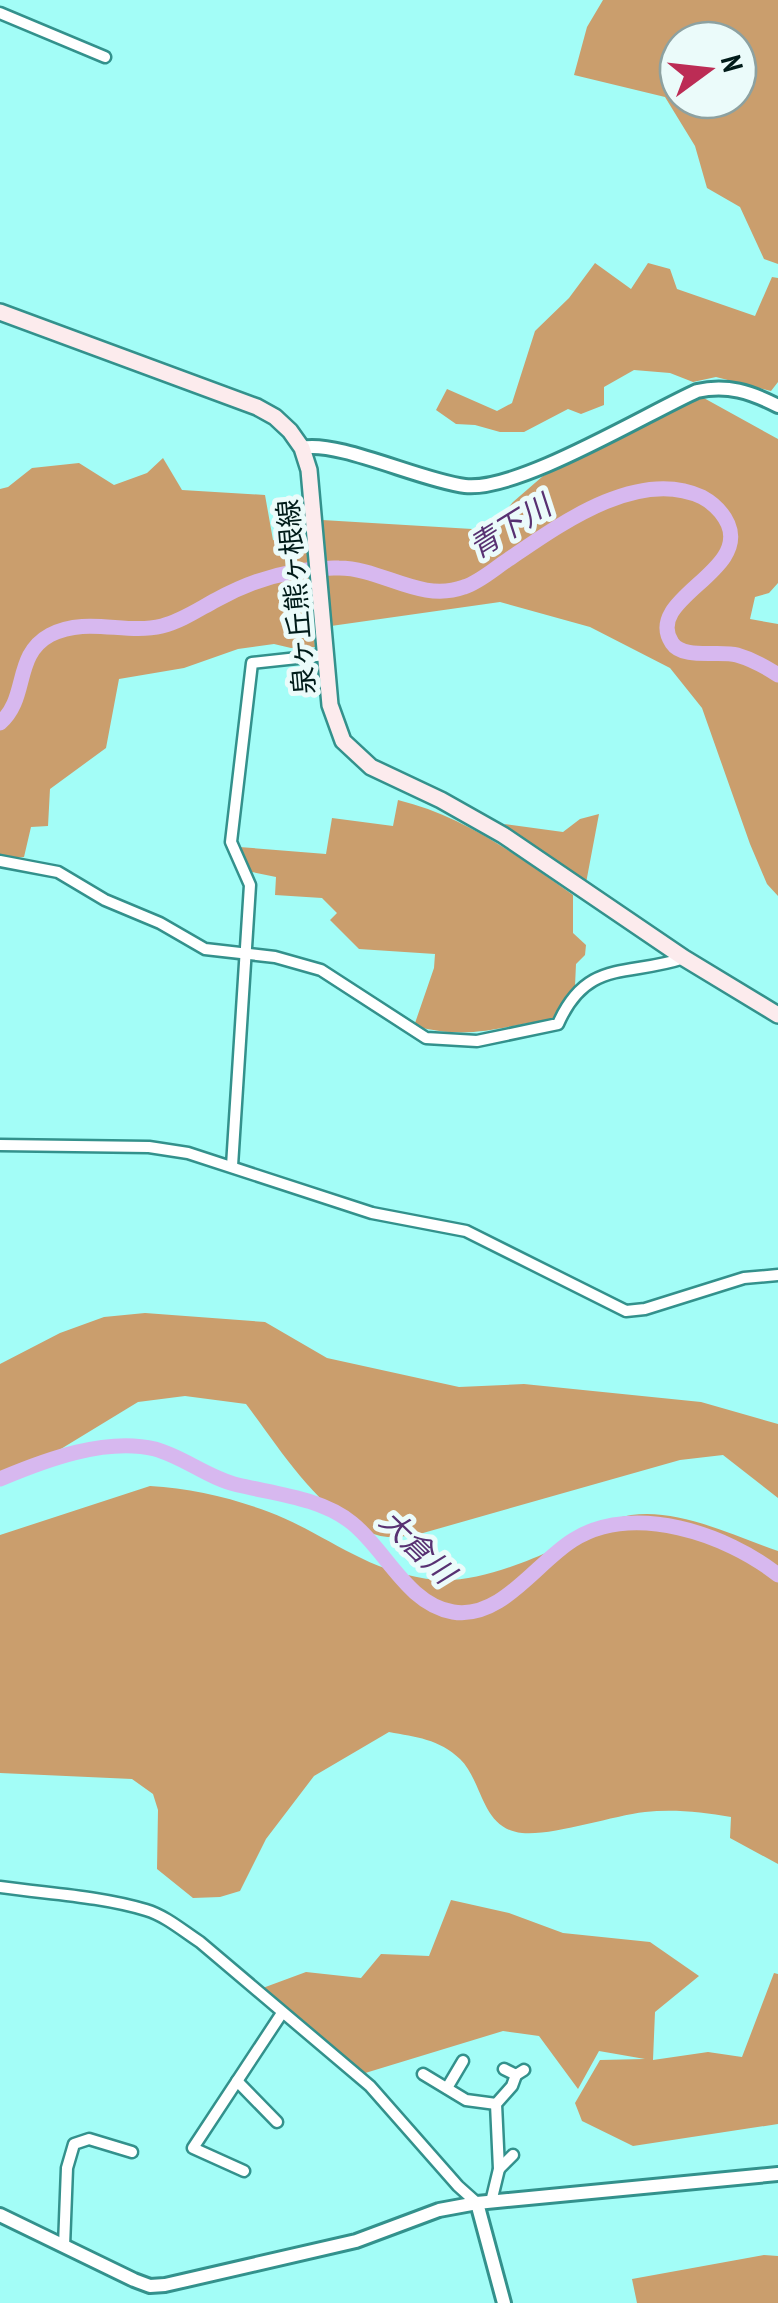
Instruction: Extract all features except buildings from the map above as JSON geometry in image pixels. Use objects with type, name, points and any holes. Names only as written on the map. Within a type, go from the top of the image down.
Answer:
[{"type":"main road","points":[[0,312],[258,407],[275,416],[302,448]]},
{"type":"main road","name":"泉ヶ丘熊ヶ根線","points":[[302,448],[309,470],[325,655],[335,723],[343,741],[358,758],[503,835],[684,958],[778,1015]]},
{"type":"street","points":[[0,13],[105,57]]},
{"type":"street","points":[[302,448],[323,447],[441,481],[488,486],[524,476],[697,391],[739,389],[778,406]]},
{"type":"street","points":[[232,1166],[250,885],[231,842],[252,663],[325,655]]},
{"type":"street","points":[[0,861],[58,872],[106,900],[160,922],[190,943],[286,959],[321,970],[426,1038],[451,1042],[477,1041],[558,1024],[569,999],[581,986],[598,978],[684,958]]},
{"type":"street","points":[[0,1145],[150,1147],[188,1152],[372,1213],[466,1231],[626,1310],[644,1309],[744,1278],[778,1275]]},
{"type":"street","points":[[0,1888],[87,1898],[157,1915],[200,1942],[370,2086],[458,2186],[484,2202]]},
{"type":"street","points":[[244,2171],[193,2148],[282,2013]]},
{"type":"street","points":[[447,2088],[463,2061]]},
{"type":"street","points":[[499,2169],[496,2104],[520,2072],[504,2069]]},
{"type":"street","points":[[423,2074],[466,2100],[496,2104]]},
{"type":"street","points":[[237,2082],[278,2122]]},
{"type":"street","points":[[64,2246],[66,2168],[74,2144],[90,2139],[132,2152]]},
{"type":"street","points":[[504,2303],[484,2202],[499,2169],[513,2155]]},
{"type":"street","points":[[0,2214],[150,2286],[356,2241],[439,2210],[484,2202],[778,2174]]},
{"type":"shaded area","points":[[603,0],[778,0],[778,264],[764,259],[740,207],[707,188],[695,146],[679,120],[758,120],[758,20],[658,20],[658,95],[574,75],[587,27]]},
{"type":"shaded area","points":[[595,263],[631,289],[648,263],[670,269],[677,289],[755,316],[772,277],[778,278],[778,382],[771,391],[716,377],[693,382],[670,373],[634,370],[604,387],[604,405],[581,414],[568,409],[524,432],[456,424],[436,410],[447,389],[497,411],[512,403],[535,331],[569,298]]},
{"type":"shaded area","points":[[702,397],[778,439],[778,583],[769,593],[755,597],[750,619],[778,624],[778,896],[767,884],[750,844],[702,708],[670,668],[590,627],[500,602],[331,626],[322,520],[489,530],[543,476]]},
{"type":"shaded area","points":[[163,458],[182,490],[265,495],[273,540],[306,544],[315,647],[274,644],[238,649],[184,668],[119,679],[106,748],[50,789],[48,826],[31,827],[24,857],[0,859],[0,489],[32,468],[79,463],[114,485],[147,473]]},
{"type":"shaded area","points":[[398,800],[468,827],[573,895],[573,933],[586,945],[585,955],[576,964],[575,986],[555,1019],[470,1032],[414,1026],[435,954],[359,949],[330,920],[337,913],[322,898],[275,895],[276,877],[252,872],[239,847],[326,854],[332,818],[393,826]]},
{"type":"shaded area","points":[[599,814],[586,883],[504,824],[563,832],[580,819]]},
{"type":"shaded area","points":[[145,1313],[265,1322],[327,1358],[459,1387],[524,1384],[701,1402],[778,1424],[778,1498],[723,1455],[680,1460],[416,1535],[382,1536],[357,1527],[321,1498],[246,1404],[185,1396],[138,1402],[0,1486],[0,1364],[60,1333],[104,1317]]},
{"type":"shaded area","points":[[150,1486],[195,1491],[255,1507],[369,1562],[437,1580],[466,1579],[513,1566],[601,1524],[631,1515],[687,1519],[778,1551],[778,1864],[730,1838],[731,1817],[710,1814],[656,1811],[550,1832],[509,1830],[490,1814],[468,1768],[452,1752],[427,1740],[389,1732],[314,1776],[266,1839],[240,1891],[193,1898],[157,1869],[158,1810],[153,1794],[132,1779],[0,1773],[0,1535]]},
{"type":"shaded area","points":[[451,1900],[509,1913],[563,1933],[650,1942],[699,1976],[655,2012],[653,2060],[708,2052],[742,2057],[774,1973],[778,1974],[778,2124],[633,2146],[582,2121],[575,2103],[600,2060],[645,2059],[599,2051],[578,2089],[539,2036],[503,2031],[362,2074],[260,1989],[306,1972],[361,1978],[381,1954],[429,1956]]},
{"type":"shaded area","points":[[764,2255],[778,2256],[778,2303],[637,2303],[632,2279]]},
{"type":"waterway","name":"青下川","points":[[0,723],[15,702],[31,654],[50,635],[78,627],[162,626],[246,586],[307,569],[355,569],[416,588],[448,591],[482,578],[600,504],[652,489],[702,497],[728,524],[730,541],[724,557],[671,613],[667,627],[672,643],[693,653],[737,655],[778,675]]},
{"type":"waterway","name":"大倉川","points":[[0,1479],[96,1448],[155,1449],[227,1482],[298,1498],[340,1515],[364,1534],[423,1599],[453,1612],[487,1607],[517,1588],[573,1540],[597,1529],[623,1524],[651,1524],[707,1536],[757,1560],[778,1575]]}]
